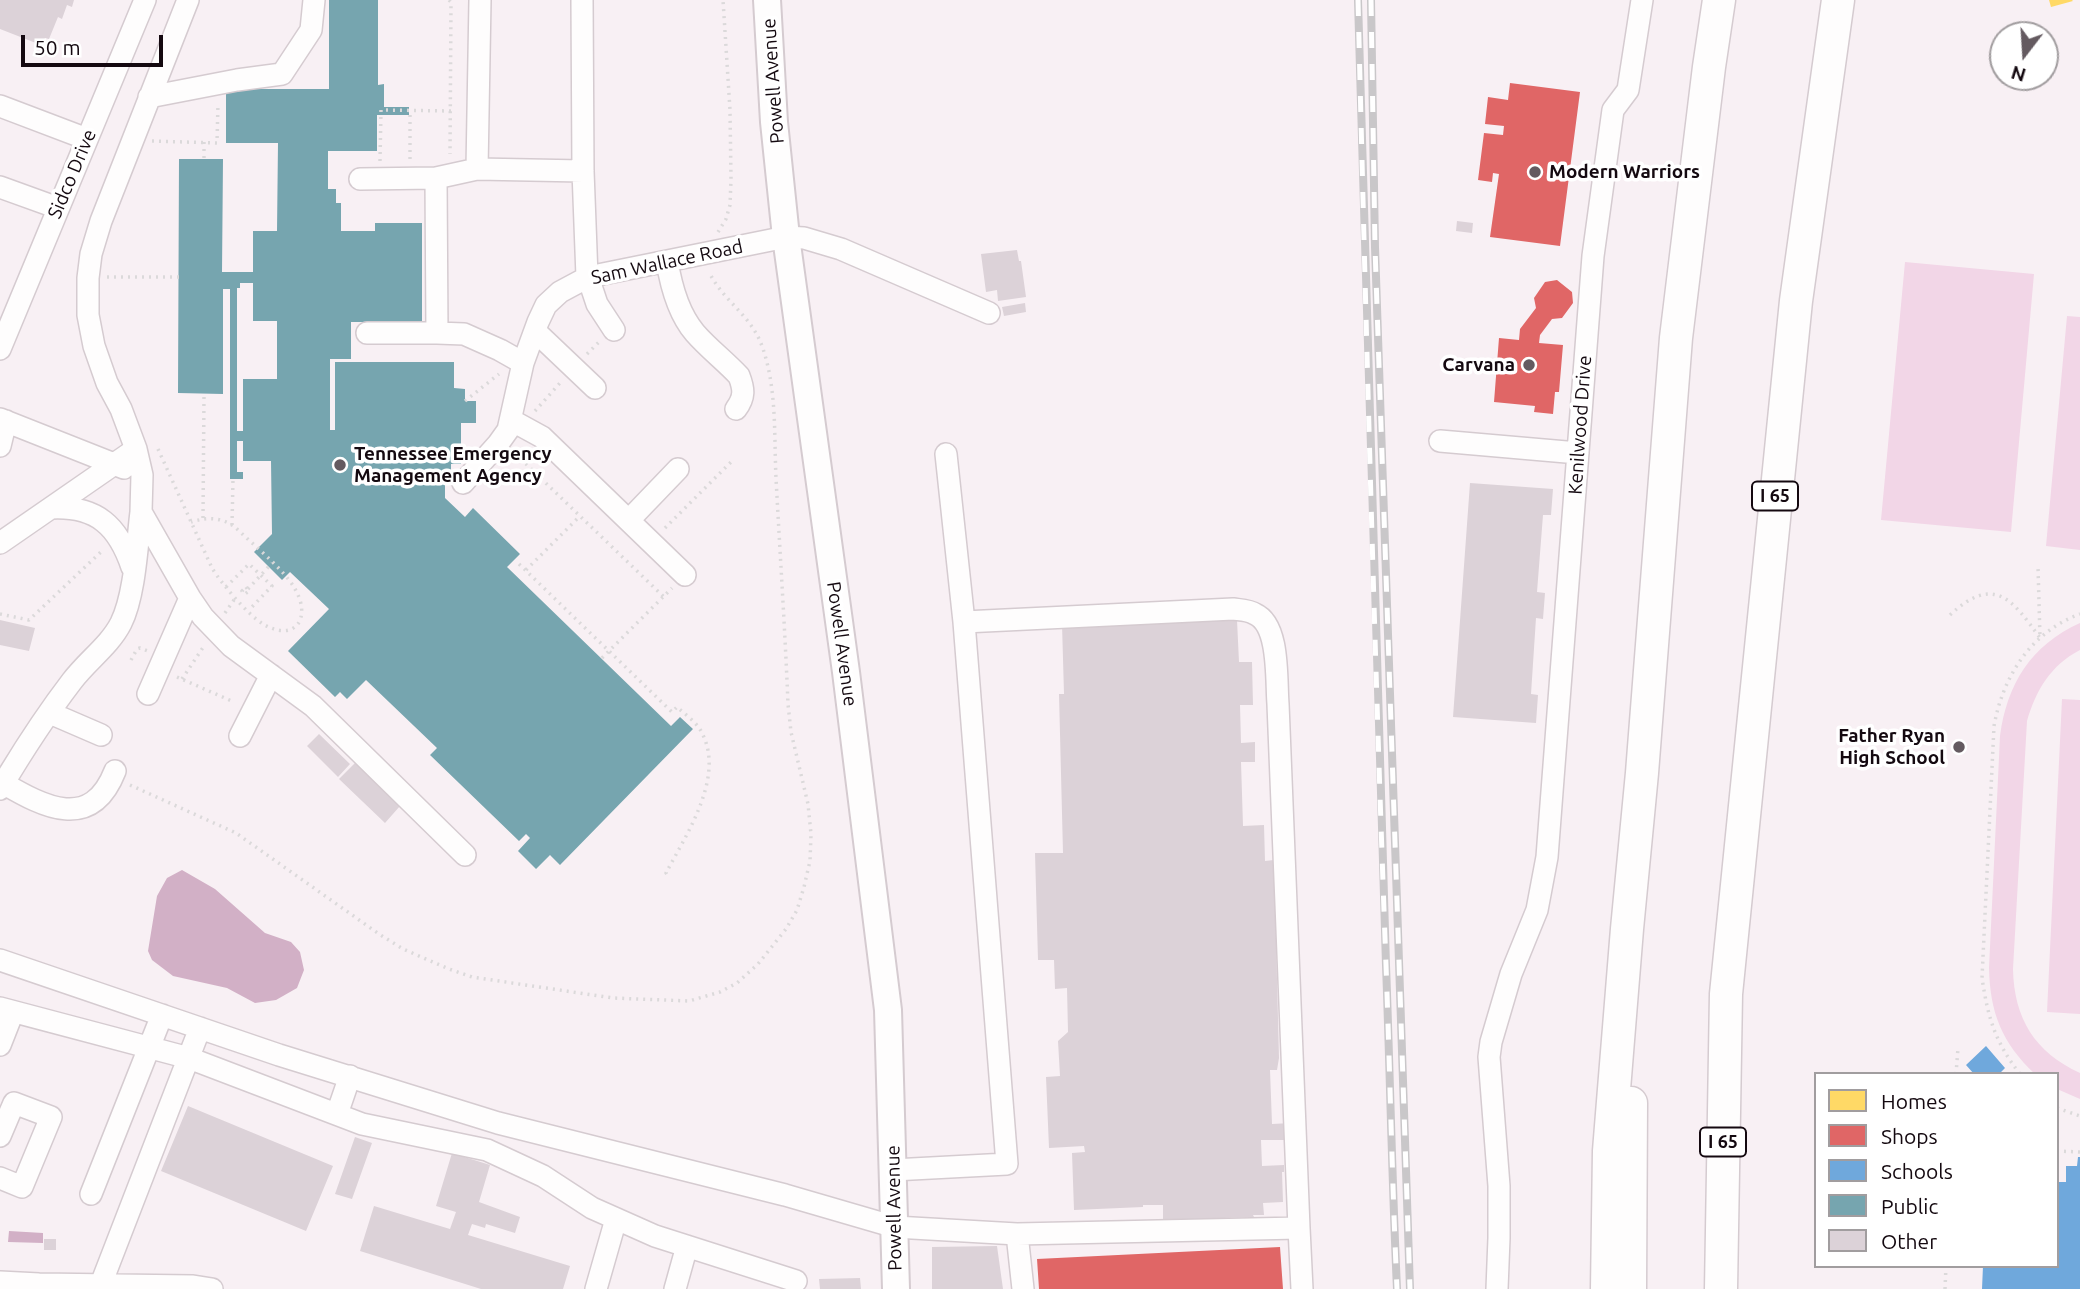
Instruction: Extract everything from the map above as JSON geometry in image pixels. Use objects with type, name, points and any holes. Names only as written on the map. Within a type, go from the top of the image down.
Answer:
[{"type":"highway","points":[[1607,1289],[1609,1151],[1676,338],[1719,0]]},
{"type":"highway","name":"I 65","points":[[1721,1289],[1727,981],[1796,301],[1838,0]]},
{"type":"highway","points":[[1630,1289],[1632,1099],[1642,773]]},
{"type":"main road","name":"Powell Avenue","points":[[767,0],[774,122],[786,237],[846,672],[888,1010],[896,1289]]},
{"type":"street","name":"Sidco Drive","points":[[0,349],[145,0]]},
{"type":"street","points":[[114,774],[101,794],[75,809],[49,807],[2,786],[72,681],[115,634],[128,601],[141,512],[145,446],[107,383],[94,346],[88,315],[88,277],[91,254],[101,221],[188,0]]},
{"type":"street","points":[[149,97],[219,83],[282,75],[311,30],[314,0]]},
{"type":"street","points":[[477,169],[480,0]]},
{"type":"street","points":[[582,0],[587,277],[597,304],[614,330]]},
{"type":"street","name":"Kenilwood Drive","points":[[1497,1289],[1499,1186],[1489,1057],[1511,974],[1537,909],[1547,857],[1593,256],[1613,110],[1628,90],[1642,0]]},
{"type":"street","points":[[0,106],[87,139]]},
{"type":"street","points":[[360,179],[445,176],[477,169],[583,171]]},
{"type":"street","points":[[437,333],[445,176]]},
{"type":"street","points":[[0,187],[58,208]]},
{"type":"street","points":[[786,237],[804,238],[841,249],[989,313]]},
{"type":"street","name":"Sam Wallace Road","points":[[463,483],[504,436],[511,420],[521,361],[546,305],[560,292],[587,277],[786,237]]},
{"type":"street","points":[[667,261],[675,296],[687,320],[699,337],[739,376],[743,398],[736,409]]},
{"type":"street","points":[[535,331],[595,388]]},
{"type":"street","points":[[368,333],[464,334],[521,361]]},
{"type":"street","points":[[0,446],[3,420],[142,475]]},
{"type":"street","points":[[511,420],[542,437],[685,575]]},
{"type":"street","points":[[1440,441],[1578,453]]},
{"type":"street","points":[[0,543],[114,464],[145,446]]},
{"type":"street","points":[[893,1170],[1007,1164],[964,622],[946,454]]},
{"type":"street","points":[[629,520],[678,469]]},
{"type":"street","points":[[52,508],[77,508],[112,528],[127,552],[133,571]]},
{"type":"street","points":[[141,512],[203,617],[231,646],[313,706],[465,855]]},
{"type":"street","points":[[148,694],[190,598]]},
{"type":"street","points":[[964,622],[1233,609],[1254,612],[1269,628],[1273,641],[1278,704],[1302,1289]]},
{"type":"street","points":[[240,736],[271,675]]},
{"type":"street","points":[[50,713],[101,735]]},
{"type":"street","points":[[0,960],[200,1028],[498,1123],[785,1195],[895,1227],[1017,1234],[1299,1228]]},
{"type":"street","points":[[0,1045],[6,1010],[189,1058],[362,1124],[487,1150],[543,1176],[592,1208],[655,1236],[796,1281]]},
{"type":"street","points":[[91,1194],[162,1015]]},
{"type":"street","points":[[101,1284],[200,1028]]},
{"type":"street","points":[[337,1114],[350,1076]]},
{"type":"street","points":[[0,1136],[14,1103],[51,1117],[22,1187],[0,1178]]},
{"type":"street","points":[[596,1289],[617,1219]]},
{"type":"street","points":[[1017,1234],[1023,1289]]},
{"type":"street","points":[[675,1289],[687,1246]]},
{"type":"street","points":[[0,1282],[76,1287],[101,1284],[193,1286],[212,1289]]},
{"type":"path","points":[[445,176],[450,160],[449,0]]},
{"type":"path","points":[[114,774],[236,833],[379,934],[426,960],[472,977],[613,998],[689,1001],[705,998],[737,983],[773,947],[797,910],[810,861],[811,834],[808,804],[791,732],[788,704],[774,416],[768,367],[762,345],[753,328],[716,286],[705,261],[706,242],[718,232],[730,205],[730,110],[723,0]]},
{"type":"path","points":[[145,141],[217,143],[219,83]]},
{"type":"path","points":[[390,162],[380,162],[381,110],[451,111]]},
{"type":"path","points":[[400,161],[410,161],[410,111]]},
{"type":"path","points":[[204,142],[204,160]]},
{"type":"path","points":[[88,277],[178,277]]},
{"type":"path","points":[[465,401],[521,361]]},
{"type":"path","points":[[203,518],[204,394]]},
{"type":"path","points":[[145,446],[191,522],[212,568],[226,587],[262,623],[291,630],[300,623],[303,612],[298,594],[287,578],[232,525],[203,518],[191,522]]},
{"type":"path","points":[[509,452],[526,464],[664,597]]},
{"type":"path","points":[[651,542],[734,459]]},
{"type":"path","points":[[232,525],[233,479]]},
{"type":"path","points":[[526,570],[580,516]]},
{"type":"path","points":[[0,614],[29,621],[118,537]]},
{"type":"path","points":[[248,589],[272,563]]},
{"type":"path","points":[[226,587],[249,564],[272,586],[249,610]]},
{"type":"path","points":[[519,564],[672,712],[677,707],[697,726],[706,744],[708,781],[691,825],[666,873],[669,877]]},
{"type":"path","points":[[2038,567],[2040,638]]},
{"type":"path","points":[[602,658],[685,575]]},
{"type":"path","points":[[1950,615],[1975,597],[1988,594],[2001,596],[2017,607],[2040,638]]},
{"type":"path","points":[[2018,1072],[1997,1038],[1987,1007],[1982,978],[1996,715],[2007,682],[2019,661],[2040,638],[2068,618],[2080,614]]},
{"type":"path","points":[[131,660],[137,649],[144,649],[155,655],[154,666],[159,669],[253,711]]},
{"type":"path","points":[[1956,1072],[1958,1048]]},
{"type":"path","points":[[2059,1109],[2080,1116]]},
{"type":"path","points":[[2059,1151],[2080,1152]]},
{"type":"path","points":[[1945,1289],[1947,1268]]},
{"type":"shaded area","points":[[1905,262],[2034,274],[2011,532],[1881,520]]},
{"type":"shaded area","points":[[2067,316],[2080,317],[2080,550],[2046,546]]},
{"type":"shaded area","points":[[2080,623],[2080,650],[2061,663],[2046,680],[2027,721],[2013,969],[2018,1003],[2030,1032],[2051,1055],[2080,1073],[2080,1099],[2059,1090],[2059,1072],[2033,1072],[2014,1051],[1995,1013],[1989,968],[2003,717],[2015,683],[2024,668],[2063,632]]},
{"type":"shaded area","points":[[2062,699],[2080,700],[2080,1014],[2047,1012]]},
{"type":"shaded area","points":[[182,870],[215,889],[265,933],[291,942],[300,952],[304,970],[297,988],[276,1000],[255,1003],[227,988],[173,976],[152,960],[148,951],[157,896],[167,878]]},
{"type":"shaded area","points":[[9,1231],[43,1233],[43,1243],[8,1242]]},
{"type":"building: Homes","points":[[2049,0],[2072,0],[2073,1],[2051,7]]},
{"type":"building: Shops","points":[[1510,83],[1580,92],[1560,246],[1490,237],[1499,174],[1493,173],[1492,182],[1478,180],[1484,133],[1503,135],[1504,126],[1485,124],[1488,97],[1508,100]]},
{"type":"building: Shops","points":[[1557,280],[1572,292],[1573,303],[1562,318],[1552,319],[1540,335],[1539,343],[1563,345],[1559,392],[1555,392],[1553,414],[1534,412],[1535,406],[1494,402],[1499,338],[1519,340],[1520,329],[1536,308],[1534,298],[1545,282]]},
{"type":"building: Shops","points":[[1280,1247],[1283,1289],[1039,1289],[1037,1259]]},
{"type":"building: Schools","points":[[1986,1046],[2005,1068],[2001,1072],[1972,1072],[1966,1065]]},
{"type":"building: Schools","points":[[2080,1157],[2080,1289],[1982,1289],[1983,1268],[2059,1268],[2059,1182],[2066,1182],[2066,1166],[2077,1166]]},
{"type":"building: Public","points":[[329,0],[378,0],[378,85],[384,84],[384,107],[409,107],[409,115],[377,115],[377,151],[328,151],[328,189],[336,189],[336,203],[341,203],[341,231],[375,231],[375,223],[422,223],[422,322],[351,322],[351,359],[330,359],[330,430],[335,430],[335,362],[454,362],[454,388],[465,389],[465,401],[476,401],[476,423],[461,423],[461,464],[451,464],[451,479],[445,479],[445,498],[465,517],[473,508],[520,554],[507,567],[671,726],[680,717],[693,729],[560,865],[550,855],[536,869],[518,851],[530,838],[526,834],[519,841],[430,755],[437,748],[366,680],[347,699],[340,692],[335,697],[288,651],[329,609],[290,572],[282,580],[254,552],[272,534],[271,461],[243,461],[243,441],[237,441],[237,472],[243,472],[243,479],[230,479],[230,289],[223,289],[223,394],[178,393],[179,159],[223,159],[222,272],[253,272],[253,231],[277,231],[278,143],[226,143],[226,89],[329,89]],"holes":[[[240,283],[253,283],[253,321],[277,321],[277,379],[243,379],[243,431],[237,431],[237,288],[240,288]]]},
{"type":"building: Other","points":[[0,0],[74,0],[72,7],[67,5],[62,19],[58,17],[49,39],[45,38],[41,45],[0,29]]},
{"type":"building: Other","points":[[1457,221],[1473,223],[1472,233],[1456,231]]},
{"type":"building: Other","points":[[1017,250],[1026,297],[998,301],[997,290],[986,292],[981,254]]},
{"type":"building: Other","points":[[1025,303],[1026,312],[1004,316],[1002,307]]},
{"type":"building: Other","points":[[1470,483],[1553,489],[1551,515],[1543,515],[1537,592],[1545,593],[1543,619],[1536,618],[1531,694],[1538,695],[1536,723],[1453,717]]},
{"type":"building: Other","points":[[0,620],[35,628],[29,651],[0,645]]},
{"type":"building: Other","points":[[1237,620],[1239,662],[1252,662],[1253,705],[1240,705],[1241,743],[1255,742],[1255,762],[1241,762],[1243,826],[1264,825],[1265,861],[1274,860],[1279,1058],[1277,1070],[1270,1070],[1272,1124],[1291,1123],[1291,1140],[1261,1140],[1262,1166],[1284,1165],[1283,1202],[1263,1203],[1264,1215],[1253,1215],[1254,1217],[1163,1220],[1163,1205],[1074,1210],[1072,1153],[1085,1152],[1084,1146],[1049,1148],[1046,1077],[1060,1076],[1058,1041],[1068,1032],[1067,988],[1055,989],[1054,960],[1038,960],[1035,853],[1063,853],[1059,694],[1064,694],[1062,624]]},
{"type":"building: Other","points":[[319,734],[350,764],[338,777],[307,746]]},
{"type":"building: Other","points":[[355,763],[400,806],[385,823],[339,779]]},
{"type":"building: Other","points":[[188,1106],[333,1166],[306,1231],[161,1171]]},
{"type":"building: Other","points":[[355,1137],[372,1143],[352,1199],[335,1194]]},
{"type":"building: Other","points":[[452,1153],[490,1165],[479,1202],[520,1217],[515,1233],[486,1224],[485,1228],[472,1224],[468,1235],[570,1266],[563,1289],[481,1289],[360,1251],[374,1206],[450,1229],[456,1212],[436,1206]]},
{"type":"building: Other","points":[[44,1239],[56,1239],[56,1250],[44,1250]]},
{"type":"building: Other","points":[[997,1246],[1003,1289],[932,1289],[932,1247]]},
{"type":"building: Other","points":[[860,1278],[861,1289],[820,1289],[819,1279]]},
{"type":"railway","points":[[1358,0],[1374,604],[1397,1289]]},
{"type":"railway","points":[[1371,0],[1375,247],[1410,1289]]},
{"type":"place","name":"Modern Warriors","points":[[1535,172]]},
{"type":"place","name":"Carvana","points":[[1529,365]]},
{"type":"place","name":"Tennessee Emergency Management Agency","points":[[340,465]]},
{"type":"place","name":"Father Ryan High School","points":[[1959,747]]}]
